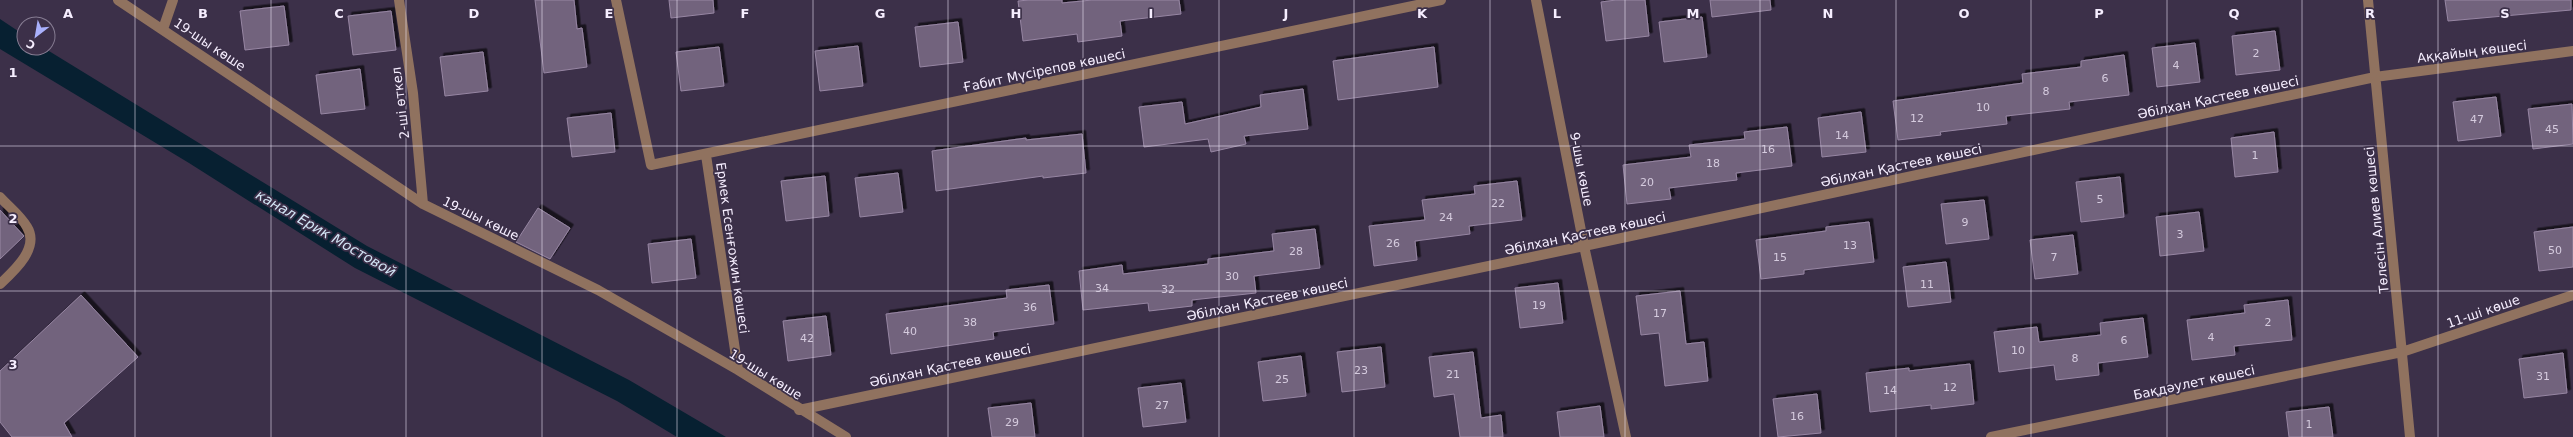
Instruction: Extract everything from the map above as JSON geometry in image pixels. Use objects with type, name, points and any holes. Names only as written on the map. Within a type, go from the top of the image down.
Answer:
[{"type":"street","name":"19-шы көше","points":[[118,0],[164,29],[423,204],[598,290],[738,370],[799,410],[846,437]]},
{"type":"street","points":[[164,29],[173,0]]},
{"type":"street","name":"2-шi өткел","points":[[398,0],[413,93],[423,204]]},
{"type":"street","name":"Ғабит Мүсірепов көшесi","points":[[616,0],[651,165],[1441,0]]},
{"type":"street","name":"9-шы көше","points":[[1536,0],[1584,246],[1626,437]]},
{"type":"street","name":"Төлесін Алиев көшесі","points":[[2368,0],[2374,77],[2410,437]]},
{"type":"street","name":"Аққайың көшесі","points":[[2374,77],[2573,51]]},
{"type":"street","name":"Әбілхан Қастеев көшесi","points":[[799,410],[1584,246],[2374,77]]},
{"type":"street","name":"Ермек Есенғожин көшесі","points":[[706,154],[738,370]]},
{"type":"street","points":[[0,197],[28,227],[31,238],[28,251],[18,267],[0,284]]},
{"type":"street","name":"11-ші көше","points":[[2402,352],[2573,294]]},
{"type":"street","name":"Бақдәулет көшесi","points":[[1990,437],[2402,352]]},
{"type":"water","name":"канал Ерик Мостовой","points":[[0,19],[16,30],[16,56],[56,55],[367,246],[629,380],[726,437],[677,437],[617,401],[355,268],[189,163],[0,49]]},
{"type":"building","points":[[535,0],[574,0],[577,29],[582,28],[587,67],[544,73]]},
{"type":"building","points":[[669,0],[713,0],[714,13],[671,18]]},
{"type":"building","points":[[1062,0],[1062,3],[1092,0],[1179,0],[1181,14],[1120,21],[1122,36],[1078,42],[1077,34],[1023,41],[1018,1]]},
{"type":"building","points":[[1616,0],[1645,0],[1649,36],[1606,41],[1601,2]]},
{"type":"building","points":[[1710,0],[1770,0],[1771,10],[1712,17]]},
{"type":"building","points":[[2445,0],[2571,0],[2571,10],[2448,21]]},
{"type":"building","points":[[284,6],[289,45],[245,50],[240,11]]},
{"type":"building","points":[[391,11],[396,50],[353,55],[348,16]]},
{"type":"building","points":[[1702,17],[1707,57],[1664,62],[1659,22]]},
{"type":"building","points":[[958,22],[963,62],[920,67],[915,27]]},
{"type":"building","points":[[2275,31],[2280,70],[2236,75],[2232,36]]},
{"type":"building","points":[[2195,43],[2200,82],[2157,87],[2152,48]]},
{"type":"building","points":[[858,46],[863,86],[820,91],[815,51]]},
{"type":"building","points":[[719,47],[724,86],[681,91],[676,52]]},
{"type":"building","points":[[1434,47],[1438,87],[1338,100],[1333,61]]},
{"type":"building","points":[[483,52],[488,91],[445,96],[440,57]]},
{"type":"building","points":[[2124,55],[2129,95],[2069,102],[2070,109],[2006,116],[2007,124],[1940,132],[1941,135],[1898,140],[1893,101],[2023,83],[2022,74],[2081,67],[2081,61]]},
{"type":"building","points":[[360,69],[365,109],[321,114],[316,75]]},
{"type":"building","points":[[1303,89],[1308,129],[1244,136],[1246,144],[1211,152],[1208,139],[1144,147],[1139,107],[1182,102],[1185,124],[1261,107],[1260,95]]},
{"type":"building","points":[[2496,97],[2501,136],[2458,141],[2453,102]]},
{"type":"building","points":[[2572,104],[2573,144],[2533,149],[2528,109]]},
{"type":"building","points":[[1861,112],[1866,152],[1822,157],[1818,118]]},
{"type":"building","points":[[611,113],[615,152],[572,157],[567,118]]},
{"type":"building","points":[[1787,127],[1792,166],[1736,173],[1737,180],[1669,188],[1671,199],[1627,204],[1623,165],[1691,157],[1689,145],[1745,139],[1744,132]]},
{"type":"building","points":[[2274,132],[2278,172],[2235,177],[2231,138]]},
{"type":"building","points":[[1082,134],[1086,173],[1043,178],[1043,176],[936,191],[932,151],[1026,138],[1026,140]]},
{"type":"building","points":[[898,173],[903,212],[860,217],[855,178]]},
{"type":"building","points":[[825,176],[829,216],[786,221],[781,181]]},
{"type":"building","points":[[2120,177],[2124,217],[2081,222],[2076,182]]},
{"type":"building","points":[[1517,181],[1522,220],[1469,226],[1470,234],[1415,241],[1417,260],[1374,266],[1369,226],[1425,220],[1422,200],[1475,194],[1474,186]]},
{"type":"building","points":[[1984,200],[1989,239],[1946,244],[1941,204]]},
{"type":"building","points":[[538,208],[570,228],[550,259],[516,242]]},
{"type":"building","points":[[0,210],[24,236],[0,259]]},
{"type":"building","points":[[2199,212],[2204,251],[2160,256],[2156,217]]},
{"type":"building","points":[[1869,222],[1874,262],[1804,270],[1804,274],[1761,279],[1756,240],[1826,231],[1826,227]]},
{"type":"building","points":[[2573,227],[2573,267],[2539,271],[2534,232]]},
{"type":"building","points":[[1315,229],[1320,268],[1254,276],[1256,293],[1192,300],[1192,306],[1149,311],[1148,303],[1083,310],[1079,271],[1122,265],[1123,274],[1208,264],[1208,259],[1274,251],[1272,234]]},
{"type":"building","points":[[2073,235],[2078,274],[2035,279],[2030,240]]},
{"type":"building","points":[[691,239],[696,278],[652,283],[648,244]]},
{"type":"building","points":[[1946,262],[1951,302],[1908,307],[1903,267]]},
{"type":"building","points":[[1558,283],[1563,323],[1520,328],[1515,288]]},
{"type":"building","points":[[1049,285],[1054,324],[993,332],[994,339],[891,354],[886,314],[1007,298],[1006,290]]},
{"type":"building","points":[[1680,291],[1686,344],[1704,342],[1708,381],[1665,386],[1659,333],[1641,335],[1636,296]]},
{"type":"building","points":[[81,295],[138,357],[64,423],[72,437],[12,437],[0,422],[0,371]]},
{"type":"building","points":[[2288,300],[2292,340],[2234,346],[2235,355],[2192,360],[2187,320],[2245,313],[2244,305]]},
{"type":"building","points":[[826,316],[831,355],[788,361],[783,321]]},
{"type":"building","points":[[2143,318],[2148,357],[2098,363],[2099,375],[2056,380],[2054,365],[1999,372],[1994,332],[2037,327],[2039,342],[2101,335],[2100,323]]},
{"type":"building","points":[[1381,347],[1385,387],[1342,392],[1337,352]]},
{"type":"building","points":[[1473,352],[1481,418],[1501,415],[1503,437],[1460,437],[1454,394],[1434,397],[1429,357]]},
{"type":"building","points":[[2563,353],[2567,393],[2524,398],[2519,359]]},
{"type":"building","points":[[1301,356],[1306,396],[1263,401],[1258,362]]},
{"type":"building","points":[[1970,364],[1974,404],[1931,409],[1931,405],[1870,412],[1866,373],[1909,368],[1909,371]]},
{"type":"building","points":[[1181,383],[1186,422],[1143,427],[1138,388]]},
{"type":"building","points":[[1817,394],[1821,433],[1778,437],[1773,399]]},
{"type":"building","points":[[1031,403],[1035,437],[992,437],[988,408]]},
{"type":"building","points":[[1600,406],[1604,437],[1560,437],[1557,412]]},
{"type":"building","points":[[2329,407],[2333,437],[2289,437],[2286,412]]}]
